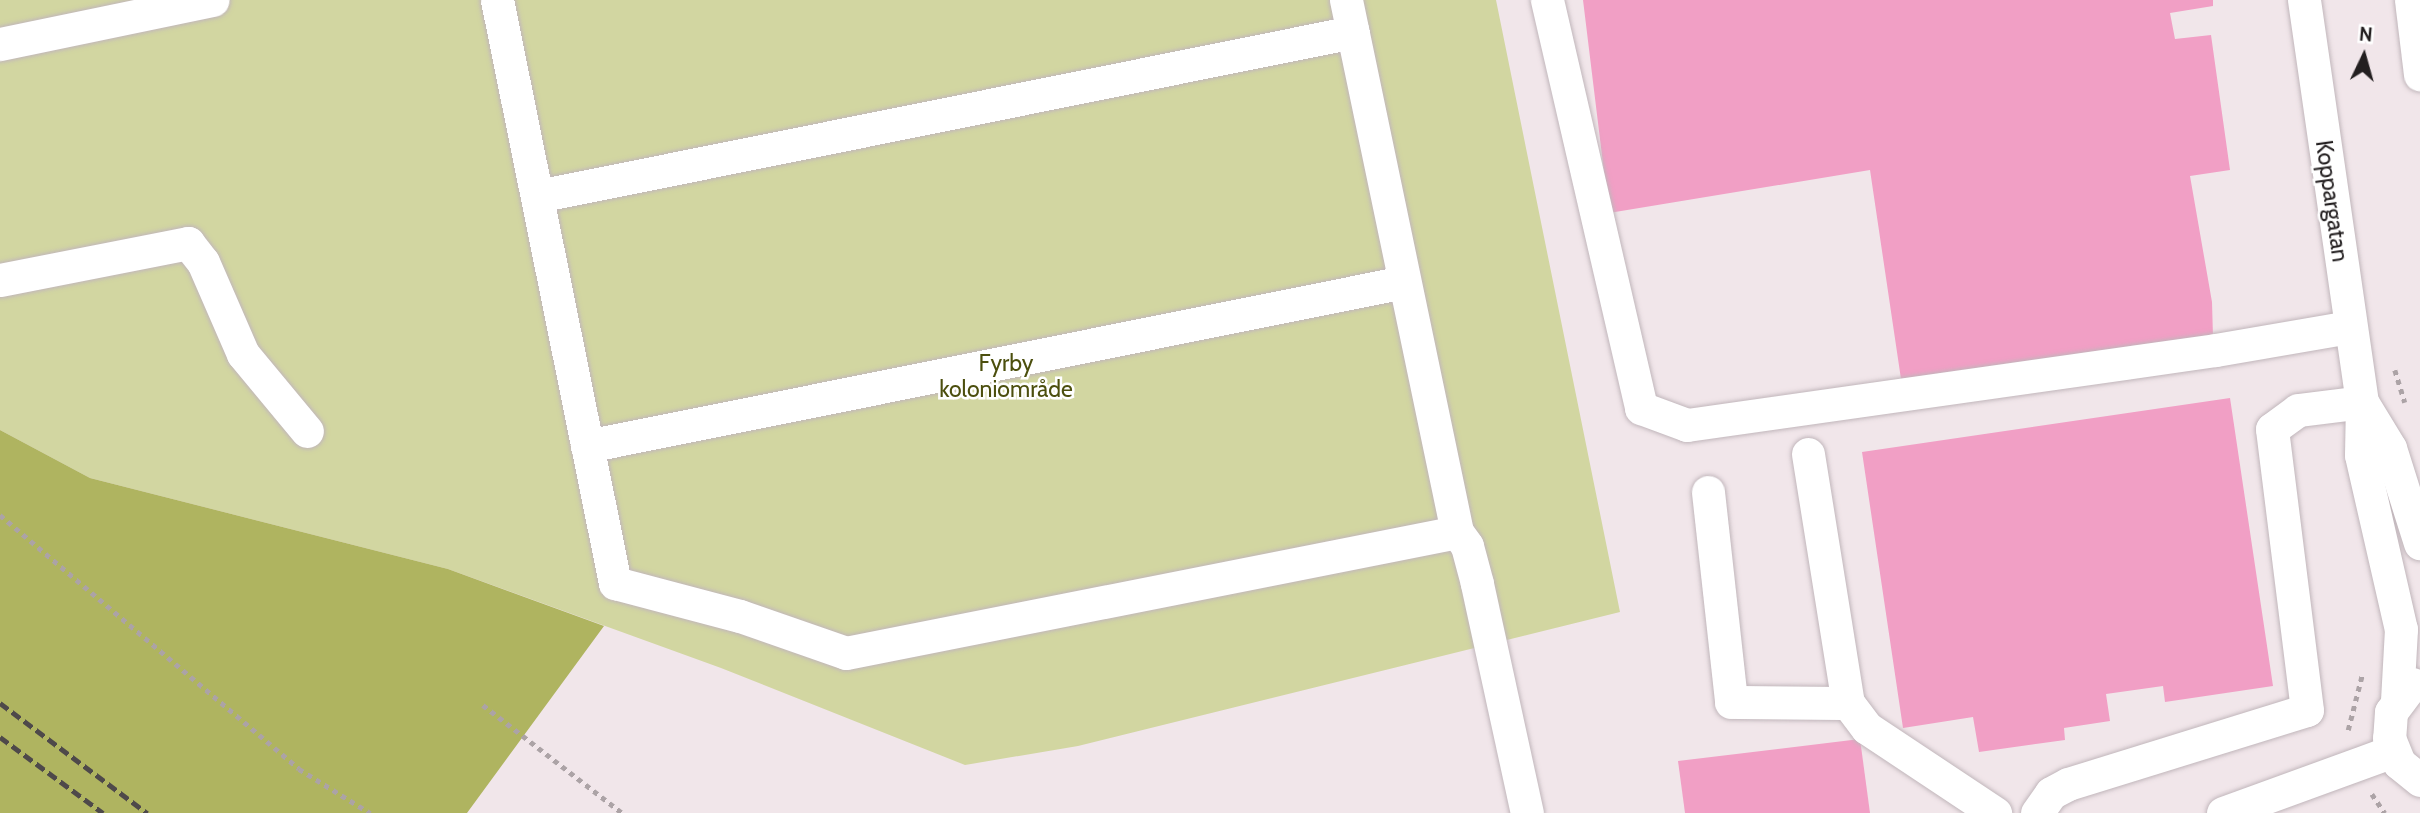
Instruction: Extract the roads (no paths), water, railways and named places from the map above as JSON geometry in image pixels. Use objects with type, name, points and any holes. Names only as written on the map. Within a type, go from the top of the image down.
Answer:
[{"type":"street","points":[[0,44],[212,0]]},
{"type":"street","points":[[497,0],[615,583],[740,616],[846,653],[1457,532]]},
{"type":"street","points":[[1547,0],[1641,408],[1686,425],[2216,350],[2349,327]]},
{"type":"street","name":"Koppargatan","points":[[2304,0],[2349,327],[2362,402],[2361,455],[2401,629],[2408,690],[2389,725],[2393,751]]},
{"type":"street","points":[[2411,0],[2420,74]]},
{"type":"street","points":[[538,197],[1350,16],[1457,532],[1467,546],[1477,584],[1527,813]]},
{"type":"street","points":[[0,280],[188,243],[203,261],[243,354],[307,431]]},
{"type":"street","points":[[587,446],[1404,282]]},
{"type":"street","points":[[2038,813],[2051,793],[2068,784],[2306,710],[2272,429],[2298,410],[2362,402]]},
{"type":"street","name":"Koppargatan","points":[[2362,402],[2390,448],[2420,542]]},
{"type":"street","points":[[1808,454],[1848,703],[1867,727],[1995,813]]},
{"type":"street","points":[[1708,492],[1731,702],[1848,703]]},
{"type":"street","points":[[2223,813],[2299,800],[2393,751],[2420,780]]},
{"type":"railway","points":[[0,703],[147,813]]},
{"type":"railway","points":[[0,737],[103,813]]},
{"type":"park label","name":"Fyrby koloniområde","points":[[1006,376]]}]
